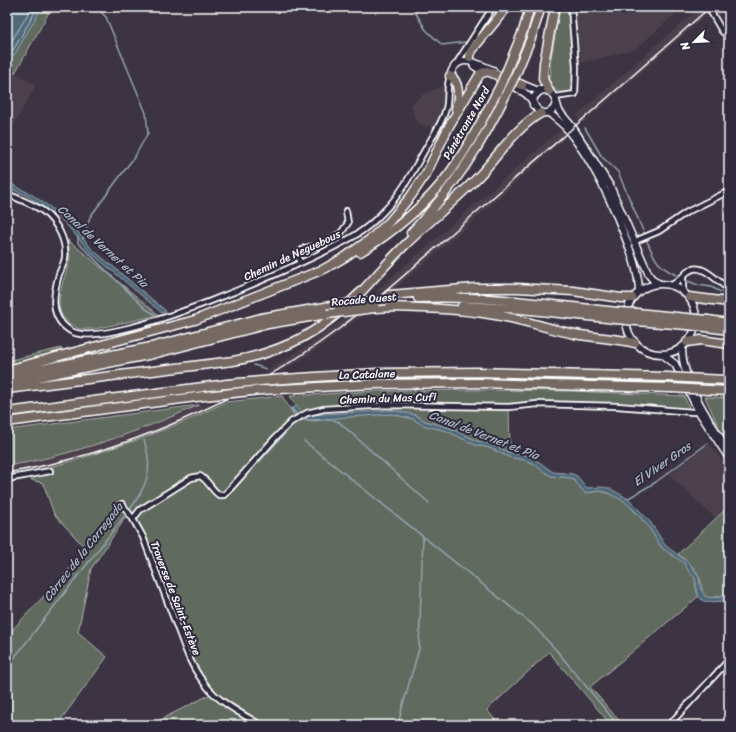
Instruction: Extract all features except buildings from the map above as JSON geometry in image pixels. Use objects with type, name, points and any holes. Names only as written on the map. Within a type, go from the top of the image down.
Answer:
[{"type":"highway","points":[[472,62],[471,52],[507,7]]},
{"type":"highway","name":"Pénétrante Nord","points":[[195,320],[233,308],[325,272],[372,246],[417,208],[450,172],[472,139],[500,86],[530,7]]},
{"type":"highway","name":"Pénétrante Nord","points":[[340,304],[436,205],[459,176],[490,127],[516,74],[531,38],[541,7]]},
{"type":"highway","points":[[554,7],[544,63],[543,79],[555,95]]},
{"type":"highway","points":[[449,126],[482,72],[487,71],[522,85]]},
{"type":"highway","points":[[7,370],[195,320],[324,269],[346,257],[369,240],[389,222],[411,196],[427,172],[457,106],[459,96],[455,81],[450,76]]},
{"type":"highway","points":[[7,389],[233,361],[256,357],[293,343],[308,335],[333,317],[340,304],[360,292],[414,236],[453,202],[480,175],[521,129],[545,113]]},
{"type":"highway","points":[[389,301],[475,288],[518,288],[574,291],[621,298],[632,298]]},
{"type":"highway","points":[[686,294],[729,302]]},
{"type":"highway","name":"Rocade Ouest","points":[[7,376],[151,347],[194,337],[260,318],[340,304],[421,298],[463,298],[505,301],[616,315],[707,324],[729,323]]},
{"type":"highway","points":[[389,301],[496,315],[579,335],[623,340],[635,343]]},
{"type":"highway","name":"Rocade Ouest","points":[[7,383],[153,354],[268,324],[375,308],[389,301]]},
{"type":"highway","name":"Rocade Ouest","points":[[707,324],[729,330]]},
{"type":"highway","points":[[684,345],[701,340],[729,344]]},
{"type":"highway","name":"La Catalane","points":[[7,412],[227,384],[376,373],[477,372],[729,380]]},
{"type":"highway","name":"La Catalane","points":[[7,422],[204,396],[262,390],[374,384],[477,383],[729,391]]},
{"type":"main road","points":[[472,62],[482,72],[524,93],[530,98],[535,108],[545,113],[566,128],[590,162],[616,213],[632,255],[639,282],[639,290]]},
{"type":"main road","points":[[450,76],[456,63],[460,64],[472,62],[495,70],[522,85],[555,95]]},
{"type":"main road","points":[[533,105],[534,97],[539,92],[555,95]]},
{"type":"main road","points":[[545,113],[554,108],[555,95]]},
{"type":"main road","points":[[555,95],[560,111],[574,129],[610,186],[633,242],[649,275],[658,283]]},
{"type":"main road","points":[[658,283],[672,285],[686,294],[694,305],[696,315],[696,325],[693,334],[684,345],[672,352],[662,354],[645,350],[635,343],[628,333],[626,321],[627,309],[632,298],[639,290],[648,285],[658,283]]},
{"type":"main road","points":[[684,345],[682,358],[690,383],[706,414],[729,451]]},
{"type":"main road","points":[[662,354],[670,359],[679,370],[699,412],[729,458]]},
{"type":"street","points":[[456,63],[494,7]]},
{"type":"street","points":[[555,95],[575,94],[576,60],[570,7]]},
{"type":"street","points":[[711,12],[722,31],[729,38]]},
{"type":"street","name":"Chemin de Neguebous","points":[[7,194],[43,211],[54,222],[62,235],[65,259],[56,284],[53,299],[57,318],[71,332],[96,335],[167,317],[257,282],[300,263],[356,235],[370,225],[386,209],[409,177],[442,120],[448,101],[448,82],[450,76]]},
{"type":"street","points":[[633,242],[658,231],[687,212],[729,191]]},
{"type":"street","points":[[300,263],[297,254],[305,248],[322,244],[343,231],[348,223],[346,211]]},
{"type":"street","points":[[672,285],[683,277],[687,271],[693,268],[699,268],[729,289]]},
{"type":"street","points":[[683,277],[686,294]]},
{"type":"street","name":"Chemin du Mas Cufi","points":[[133,519],[140,510],[191,478],[200,476],[204,478],[215,492],[219,495],[224,495],[275,438],[296,418],[307,412],[324,409],[387,405],[509,407],[537,404],[617,406],[699,412]]},
{"type":"street","points":[[7,479],[50,470]]},
{"type":"street","name":"Traverse de Saint-Estève","points":[[122,504],[133,519],[143,537],[184,648],[192,665],[205,685],[219,698],[261,725]]},
{"type":"street","points":[[669,725],[729,660]]},
{"type":"shaded area","points":[[575,7],[683,7],[636,49],[581,63]]},
{"type":"shaded area","points":[[700,7],[715,7],[583,123],[576,116]]},
{"type":"shaded area","points":[[7,68],[36,85],[7,137]]},
{"type":"shaded area","points":[[445,85],[446,101],[437,125],[433,130],[431,126],[425,126],[418,123],[411,105],[422,95]]},
{"type":"shaded area","points":[[560,130],[566,137],[465,228],[392,291],[375,292]]},
{"type":"shaded area","points":[[362,315],[313,352],[282,371],[264,373],[306,346],[346,317]]},
{"type":"shaded area","points":[[226,402],[188,420],[107,451],[46,468],[7,476],[7,466],[44,459],[104,442],[165,420],[199,405]]},
{"type":"shaded area","points":[[709,443],[729,471],[729,506],[715,518],[669,475]]},
{"type":"green space","points":[[7,7],[52,7],[15,73],[7,68]]},
{"type":"green space","points":[[560,7],[568,7],[574,67],[573,93],[557,90],[547,79],[551,75],[550,64]]},
{"type":"green space","points":[[68,240],[159,315],[95,329],[79,329],[69,323],[62,316],[59,307],[62,285],[70,259]]},
{"type":"green space","points":[[61,348],[63,352],[7,366],[7,361]]},
{"type":"green space","points":[[374,391],[572,391],[684,396],[690,410],[617,403],[537,402],[509,405],[392,402],[330,406],[302,413],[290,396]]},
{"type":"green space","points":[[282,396],[299,420],[392,414],[413,419],[423,425],[447,431],[476,445],[490,448],[509,457],[533,463],[551,476],[572,478],[585,493],[600,491],[618,497],[627,503],[648,526],[662,548],[687,566],[689,572],[695,578],[699,596],[590,687],[623,725],[611,725],[549,652],[487,710],[499,725],[266,725],[221,696],[207,683],[187,647],[145,536],[136,517],[130,511],[91,569],[78,632],[107,657],[57,725],[7,725],[7,638],[11,639],[13,629],[87,550],[54,514],[43,483],[31,480],[30,472],[76,460],[140,439],[188,420],[226,402]]},
{"type":"green space","points":[[705,397],[729,398],[729,444],[721,432]]},
{"type":"green space","points":[[199,405],[105,442],[56,456],[7,466],[7,430]]},
{"type":"green space","points":[[392,407],[509,410],[510,453],[491,444],[477,441],[450,428],[425,421],[415,415],[392,410]]},
{"type":"green space","points":[[729,506],[729,591],[721,596],[710,598],[706,597],[702,592],[696,570],[678,554]]},
{"type":"green space","points":[[211,694],[255,725],[150,725]]},
{"type":"water","points":[[7,7],[42,7],[15,54],[7,59]]},
{"type":"water","name":"Canal de Vernet et Pia","points":[[7,182],[31,194],[67,219],[92,249],[166,311],[162,313],[90,252],[64,222],[29,197],[7,187]]},
{"type":"water","name":"Canal de Vernet et Pia","points":[[297,406],[302,413],[310,415],[392,410],[415,415],[425,421],[450,428],[477,441],[491,444],[510,453],[525,455],[535,459],[553,472],[573,474],[577,476],[587,488],[609,488],[630,500],[651,523],[665,545],[690,564],[699,576],[700,587],[705,596],[711,598],[729,598],[729,603],[720,601],[710,602],[701,599],[696,588],[695,578],[689,572],[684,563],[662,548],[648,526],[635,511],[624,501],[608,493],[600,491],[585,493],[572,478],[551,476],[533,463],[509,457],[490,448],[476,445],[447,431],[423,425],[413,419],[392,414],[309,420],[299,417],[292,408]]},
{"type":"waterway","points":[[83,239],[90,217],[135,156],[148,133],[146,113],[106,17],[96,7]]},
{"type":"waterway","name":"El Viver Gros","points":[[412,7],[426,30],[442,45],[466,42]]},
{"type":"waterway","name":"El Viver Gros","points":[[585,128],[602,157],[618,172],[644,233]]},
{"type":"waterway","points":[[78,237],[78,243],[146,309],[156,315]]},
{"type":"waterway","name":"El Viver Gros","points":[[646,239],[657,261],[664,268],[676,275]]},
{"type":"waterway","name":"El Viver Gros","points":[[688,281],[698,285],[711,287],[729,296]]},
{"type":"waterway","points":[[254,365],[266,369]]},
{"type":"waterway","points":[[291,408],[297,417]]},
{"type":"waterway","points":[[301,419],[310,421],[334,420],[339,422],[429,503]]},
{"type":"waterway","points":[[211,492],[219,497],[228,496],[289,429]]},
{"type":"waterway","name":"El Viver Gros","points":[[722,434],[729,429]]},
{"type":"waterway","name":"Còrrec de la Corregada","points":[[129,511],[140,494],[147,477],[148,460],[144,440]]},
{"type":"waterway","points":[[304,441],[533,625],[557,651],[618,725]]},
{"type":"waterway","name":"El Viver Gros","points":[[627,499],[656,482],[708,443]]},
{"type":"waterway","name":"Còrrec de la Corregada","points":[[7,667],[126,514]]},
{"type":"waterway","points":[[398,725],[419,649],[423,536]]},
{"type":"tunnel","points":[[707,7],[711,12]]},
{"type":"railway","points":[[7,473],[51,464],[95,452],[182,420],[224,400],[303,354],[340,328],[395,284],[710,7]]}]
